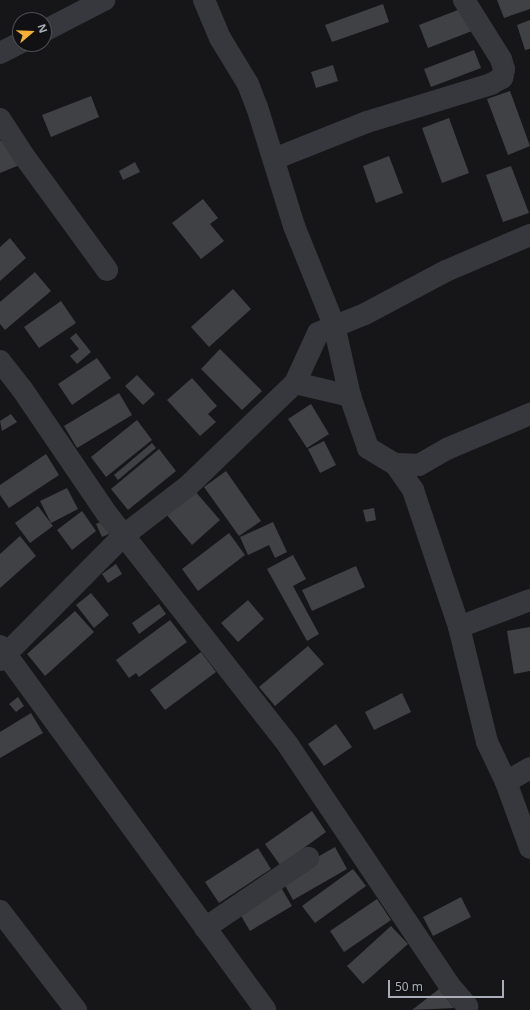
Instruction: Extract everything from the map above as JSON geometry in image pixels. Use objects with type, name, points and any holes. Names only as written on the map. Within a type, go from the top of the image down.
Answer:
[{"type":"street","points":[[52,27],[104,0]]},
{"type":"street","points":[[204,0],[220,38],[248,84],[274,159],[294,226],[334,325],[350,396],[368,448],[395,464],[413,490],[458,627],[487,742],[506,782],[530,848]]},
{"type":"street","points":[[274,159],[367,122],[491,84],[502,78],[504,68],[500,59],[464,0]]},
{"type":"street","points":[[0,53],[12,47]]},
{"type":"street","points":[[0,119],[24,156],[107,270]]},
{"type":"street","points":[[265,1010],[206,928],[2,654],[123,536],[188,486],[295,383],[318,333],[334,325],[365,314],[426,281],[530,235]]},
{"type":"street","points":[[0,361],[22,388],[123,536],[288,745],[449,985],[467,1006]]},
{"type":"street","points":[[295,383],[350,396]]},
{"type":"street","points":[[395,464],[419,465],[449,448],[530,414]]},
{"type":"street","points":[[458,627],[530,600]]},
{"type":"street","points":[[506,782],[530,768]]},
{"type":"street","points":[[206,928],[308,858]]},
{"type":"street","points":[[0,911],[76,1010]]},
{"type":"building","points":[[497,0],[530,0],[530,9],[504,18]]},
{"type":"building","points":[[383,4],[389,22],[332,42],[325,25]]},
{"type":"building","points":[[463,8],[472,31],[428,48],[419,25]]},
{"type":"building","points":[[530,20],[530,49],[525,50],[517,25]]},
{"type":"building","points":[[474,50],[481,68],[431,87],[424,69]]},
{"type":"building","points":[[333,65],[338,81],[316,88],[311,72]]},
{"type":"building","points":[[510,91],[530,146],[508,155],[487,99]]},
{"type":"building","points":[[91,96],[99,117],[51,137],[42,115]]},
{"type":"building","points":[[449,118],[469,173],[442,183],[422,128]]},
{"type":"building","points":[[10,137],[22,164],[0,173],[0,141]]},
{"type":"building","points":[[389,156],[403,193],[376,203],[363,166]]},
{"type":"building","points":[[135,162],[140,172],[123,180],[119,171]]},
{"type":"building","points":[[511,166],[529,213],[503,222],[486,175]]},
{"type":"building","points":[[203,199],[218,218],[210,224],[224,241],[201,259],[172,223]]},
{"type":"building","points":[[10,238],[26,258],[0,281],[0,247]]},
{"type":"building","points":[[35,272],[51,291],[5,330],[0,324],[0,302]]},
{"type":"building","points":[[233,289],[251,309],[209,347],[191,327]]},
{"type":"building","points":[[61,301],[76,323],[39,348],[24,327]]},
{"type":"building","points":[[76,333],[91,352],[77,364],[70,356],[79,349],[70,338]]},
{"type":"building","points":[[220,349],[262,391],[242,410],[201,369]]},
{"type":"building","points":[[97,358],[111,378],[72,405],[58,384]]},
{"type":"building","points":[[137,375],[155,394],[143,405],[125,386]]},
{"type":"building","points":[[192,378],[217,406],[208,414],[216,422],[200,436],[167,400]]},
{"type":"building","points":[[119,393],[132,415],[77,448],[64,426]]},
{"type":"building","points":[[311,404],[329,434],[307,448],[288,419]]},
{"type":"building","points":[[11,414],[17,422],[2,431],[0,421]]},
{"type":"building","points":[[137,420],[152,440],[106,477],[91,457]]},
{"type":"building","points":[[324,441],[336,465],[320,473],[308,449]]},
{"type":"building","points":[[152,443],[156,448],[118,480],[114,475]]},
{"type":"building","points":[[159,449],[176,471],[128,510],[111,489]]},
{"type":"building","points":[[46,454],[59,475],[9,508],[0,495],[0,485]]},
{"type":"building","points":[[226,471],[261,521],[239,536],[204,487]]},
{"type":"building","points":[[67,488],[78,509],[51,523],[40,501]]},
{"type":"building","points":[[194,490],[220,520],[192,545],[166,514]]},
{"type":"building","points":[[38,506],[53,526],[30,543],[15,523]]},
{"type":"building","points":[[374,508],[376,520],[366,522],[363,510]]},
{"type":"building","points":[[82,511],[96,531],[72,550],[57,530]]},
{"type":"building","points":[[105,520],[111,533],[102,537],[96,524]]},
{"type":"building","points":[[273,522],[287,552],[275,558],[269,545],[248,555],[240,537]]},
{"type":"building","points":[[229,533],[245,555],[198,591],[182,569]]},
{"type":"building","points":[[20,536],[36,556],[0,588],[0,554]]},
{"type":"building","points":[[293,555],[306,579],[293,586],[319,634],[307,641],[267,569]]},
{"type":"building","points":[[116,564],[122,574],[108,583],[102,574]]},
{"type":"building","points":[[356,566],[365,587],[312,611],[302,590]]},
{"type":"building","points":[[91,593],[109,615],[94,628],[76,605]]},
{"type":"building","points":[[248,600],[264,619],[238,642],[221,623]]},
{"type":"building","points":[[159,604],[166,614],[139,634],[132,623]]},
{"type":"building","points":[[75,611],[94,632],[45,676],[27,654]]},
{"type":"building","points":[[170,620],[187,642],[139,677],[136,673],[129,678],[116,660]]},
{"type":"building","points":[[530,627],[530,671],[514,674],[507,631]]},
{"type":"building","points":[[308,646],[324,664],[275,706],[259,687]]},
{"type":"building","points":[[201,652],[216,672],[165,710],[150,690]]},
{"type":"building","points":[[402,693],[411,712],[374,730],[365,712]]},
{"type":"building","points":[[18,697],[24,706],[16,712],[9,704]]},
{"type":"building","points":[[31,713],[43,733],[0,758],[0,732]]},
{"type":"building","points":[[336,724],[352,747],[324,766],[308,744]]},
{"type":"building","points":[[312,811],[326,832],[280,865],[265,844]]},
{"type":"building","points":[[335,847],[347,869],[293,900],[281,878]]},
{"type":"building","points":[[258,848],[271,869],[219,903],[205,882]]},
{"type":"building","points":[[353,869],[366,886],[315,923],[302,906]]},
{"type":"building","points":[[279,884],[292,906],[250,931],[237,909]]},
{"type":"building","points":[[461,897],[471,917],[433,936],[423,917]]},
{"type":"building","points":[[377,899],[391,920],[344,952],[330,931]]},
{"type":"building","points":[[391,926],[408,944],[363,984],[347,966]]},
{"type":"building","points":[[439,989],[454,1008],[412,1010]]}]
